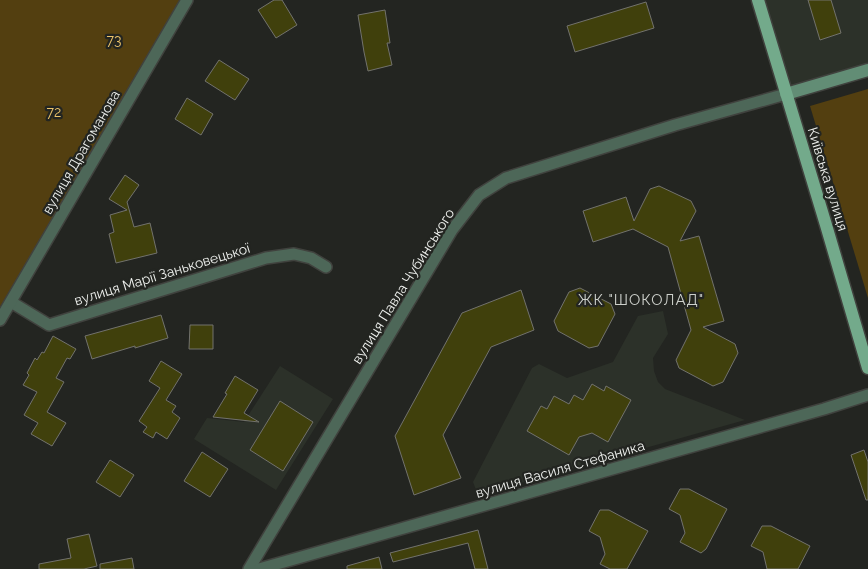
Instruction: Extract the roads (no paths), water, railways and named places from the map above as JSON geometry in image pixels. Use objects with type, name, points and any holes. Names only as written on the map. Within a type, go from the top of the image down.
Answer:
[{"type":"main road","name":"Київська вулиця","points":[[758,0],[868,368]]},
{"type":"main road","points":[[786,94],[868,70]]},
{"type":"street","name":"вулиця Драгоманова","points":[[0,320],[187,0]]},
{"type":"street","name":"вулиця Павла Чубинського","points":[[249,569],[452,230],[479,195],[506,178],[786,94]]},
{"type":"street","name":"вулиця Марії Заньковецької","points":[[11,302],[49,325],[266,258],[294,254],[311,258],[326,267]]},
{"type":"street","name":"вулиця Василя Стефаника","points":[[259,569],[815,412],[868,395]]},
{"type":"district","name":"ЖК \"ШОКОЛАД\"","points":[[641,300]]},
{"type":"park label","name":"73","points":[[114,40]]},
{"type":"park label","name":"72","points":[[54,112]]}]
